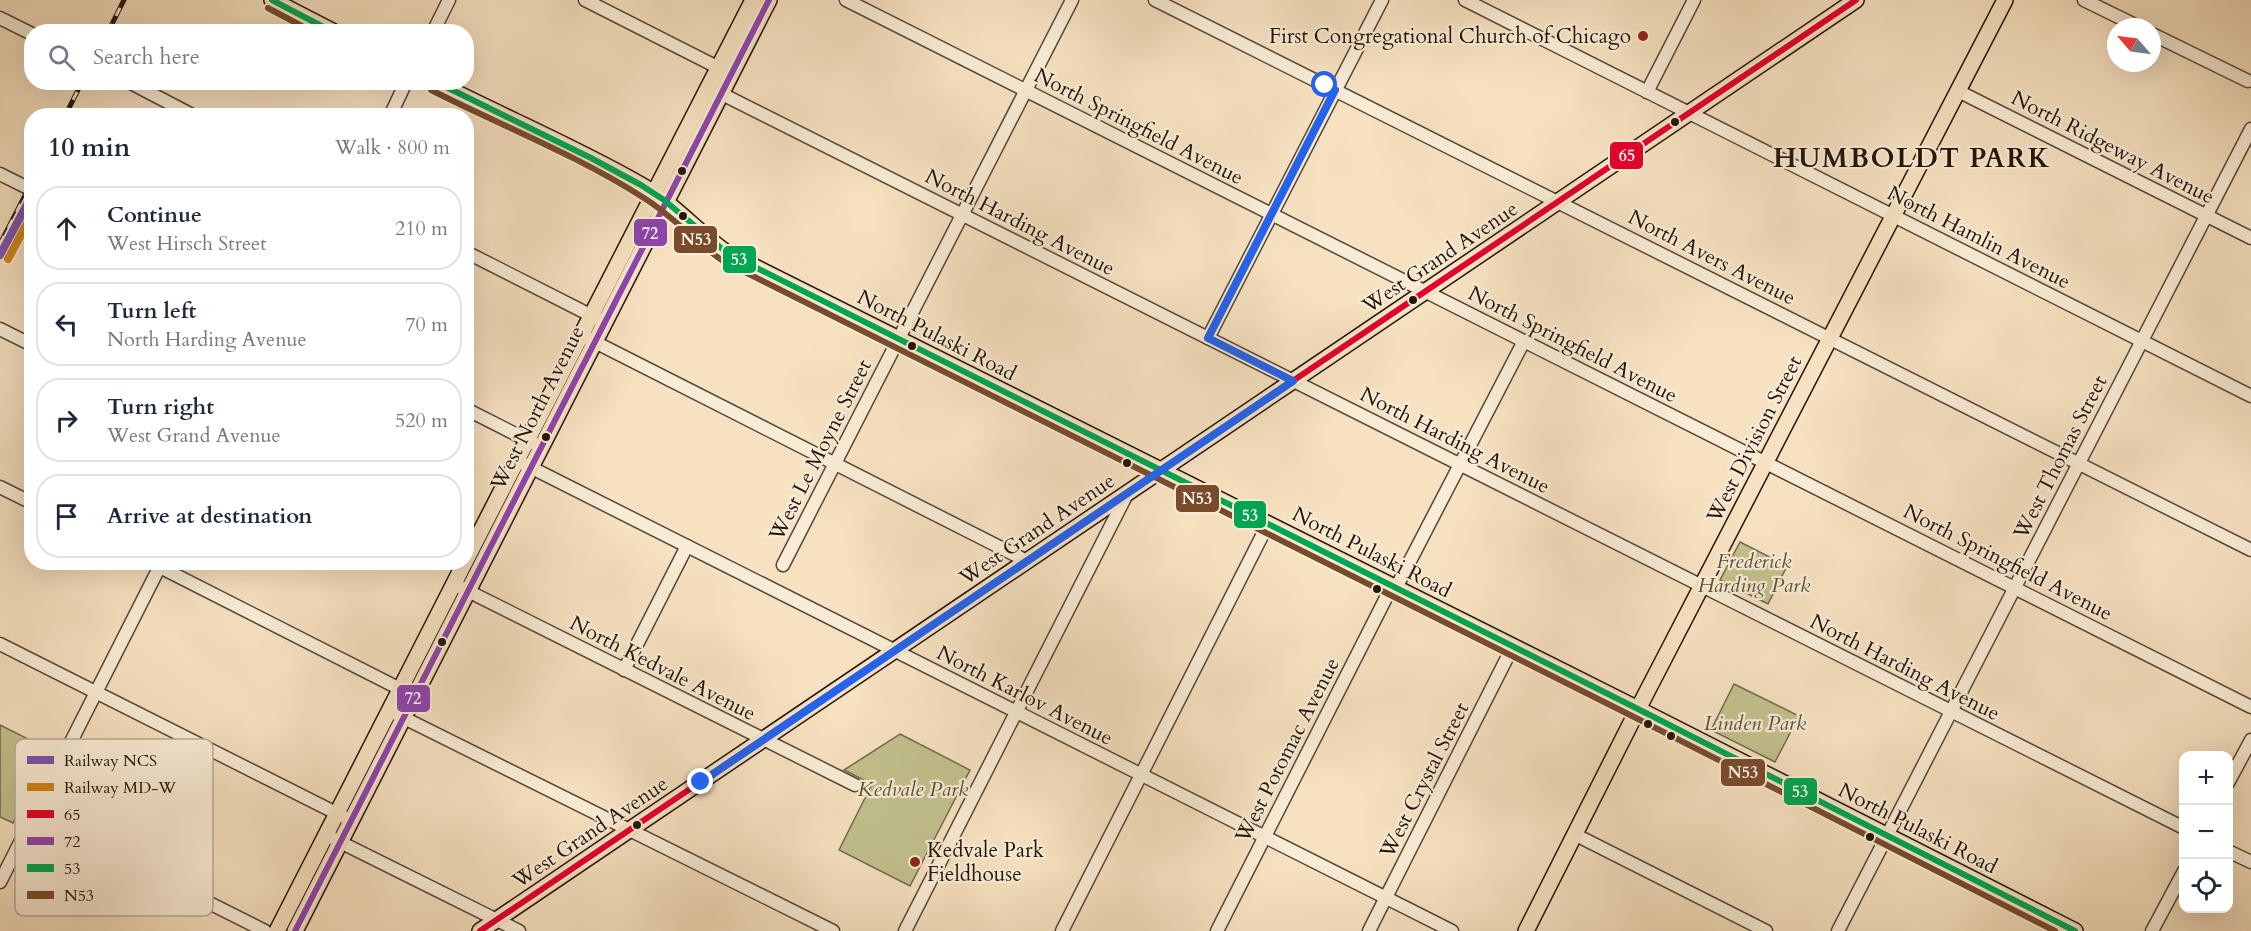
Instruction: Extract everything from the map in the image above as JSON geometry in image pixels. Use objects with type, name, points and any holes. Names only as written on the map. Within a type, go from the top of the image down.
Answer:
[{"type":"main road","points":[[272,0],[318,24]]},
{"type":"main road","name":"West North Avenue","points":[[725,71],[753,0]]},
{"type":"main road","name":"West North Avenue","points":[[474,553],[535,443],[725,71],[769,0]]},
{"type":"main road","name":"West Grand Avenue","points":[[480,931],[1856,0]]},
{"type":"main road","name":"West Division Street","points":[[1526,931],[1638,709],[2005,0]]},
{"type":"main road","name":"North Pulaski Road","points":[[451,90],[632,180],[660,198],[727,253],[1513,646],[2075,931]]},
{"type":"main road","name":"West North Avenue","points":[[277,931],[333,838],[461,588],[466,570]]},
{"type":"main road","name":"West North Avenue","points":[[295,931],[333,838]]},
{"type":"street","points":[[437,24],[449,0]]},
{"type":"street","points":[[585,0],[725,71]]},
{"type":"street","name":"North Springfield Avenue","points":[[846,0],[2251,706]]},
{"type":"street","name":"West Le Moyne Street","points":[[783,565],[1072,0]]},
{"type":"street","name":"North Avers Avenue","points":[[1155,0],[2251,550]]},
{"type":"street","points":[[1208,338],[1382,0]]},
{"type":"street","name":"North Hamlin Avenue","points":[[1465,0],[2251,396]]},
{"type":"street","points":[[1647,92],[1694,0]]},
{"type":"street","points":[[2084,0],[2121,18]]},
{"type":"street","points":[[0,18],[24,30]]},
{"type":"street","points":[[2161,38],[2247,81]]},
{"type":"street","points":[[144,90],[179,108]]},
{"type":"street","points":[[394,108],[402,90]]},
{"type":"street","name":"North Harding Avenue","points":[[715,90],[2179,825]]},
{"type":"street","name":"North Ridgeway Avenue","points":[[1958,91],[2251,238]]},
{"type":"street","name":"West Thomas Street","points":[[1838,931],[2251,129]]},
{"type":"street","points":[[0,174],[24,186]]},
{"type":"street","points":[[474,256],[598,319]]},
{"type":"street","points":[[0,329],[24,341]]},
{"type":"street","points":[[588,338],[1028,561]]},
{"type":"street","name":"West Potomac Avenue","points":[[1217,931],[1524,341]]},
{"type":"street","points":[[474,413],[535,443]]},
{"type":"street","name":"North Karlov Avenue","points":[[524,464],[1452,931]]},
{"type":"street","points":[[0,487],[24,499]]},
{"type":"street","points":[[906,931],[1128,493]]},
{"type":"street","points":[[1062,931],[1268,524]]},
{"type":"street","points":[[624,670],[687,546]]},
{"type":"street","points":[[73,739],[154,570]]},
{"type":"street","points":[[169,570],[408,692]]},
{"type":"street","name":"North Kedvale Avenue","points":[[461,588],[855,786]]},
{"type":"street","points":[[0,644],[188,739]]},
{"type":"street","name":"West Crystal Street","points":[[1369,931],[1513,646]]},
{"type":"street","points":[[396,714],[833,931]]},
{"type":"street","points":[[2233,775],[2251,740]]},
{"type":"street","points":[[213,752],[344,817]]},
{"type":"street","points":[[1575,834],[1766,931]]},
{"type":"street","points":[[333,838],[519,931]]},
{"type":"street","points":[[0,882],[15,852]]},
{"type":"street","points":[[2233,853],[2251,862]]},
{"type":"street","points":[[2152,931],[2179,880]]},
{"type":"street","points":[[213,904],[266,931]]},
{"type":"green space","name":"Frederick Harding Park","points":[[1740,542],[1787,566],[1768,604],[1720,580]]},
{"type":"green space","name":"Linden Park","points":[[1734,684],[1799,716],[1775,762],[1711,730]]},
{"type":"green space","points":[[0,725],[28,739],[15,739],[15,819],[13,823],[0,817]]},
{"type":"green space","name":"Kedvale Park","points":[[900,734],[970,770],[910,886],[839,850],[872,784],[844,770]]},
{"type":"railway","points":[[112,24],[124,0]]},
{"type":"railway","points":[[69,108],[78,90]]},
{"type":"railway","points":[[0,244],[24,198]]},
{"type":"rail line","name":"NCS","points":[[0,255],[24,210]]},
{"type":"rail line","name":"MD-W","points":[[8,259],[24,229]]},
{"type":"transit line","name":"53","points":[[272,0],[318,24]]},
{"type":"transit line","name":"72","points":[[295,931],[769,0]]},
{"type":"transit line","name":"65","points":[[480,931],[1856,0]]},
{"type":"transit line","name":"N53","points":[[268,8],[298,24]]},
{"type":"transit line","name":"N53","points":[[431,90],[469,108]]},
{"type":"transit line","name":"53","points":[[452,90],[641,185],[664,200],[727,253],[1638,709],[2075,931]]},
{"type":"transit line","name":"N53","points":[[474,110],[619,182],[655,205],[723,261],[1634,717],[2055,931]]},
{"type":"place","name":"First Congregational Church of Chicago","points":[[1643,36]]},
{"type":"place","name":"Kedvale Park Fieldhouse","points":[[915,862]]},
{"type":"district","name":"HUMBOLDT PARK","points":[[1912,158]]},
{"type":"route","points":[[701,782],[1293,381],[1208,338],[1335,90],[1325,85]]}]
